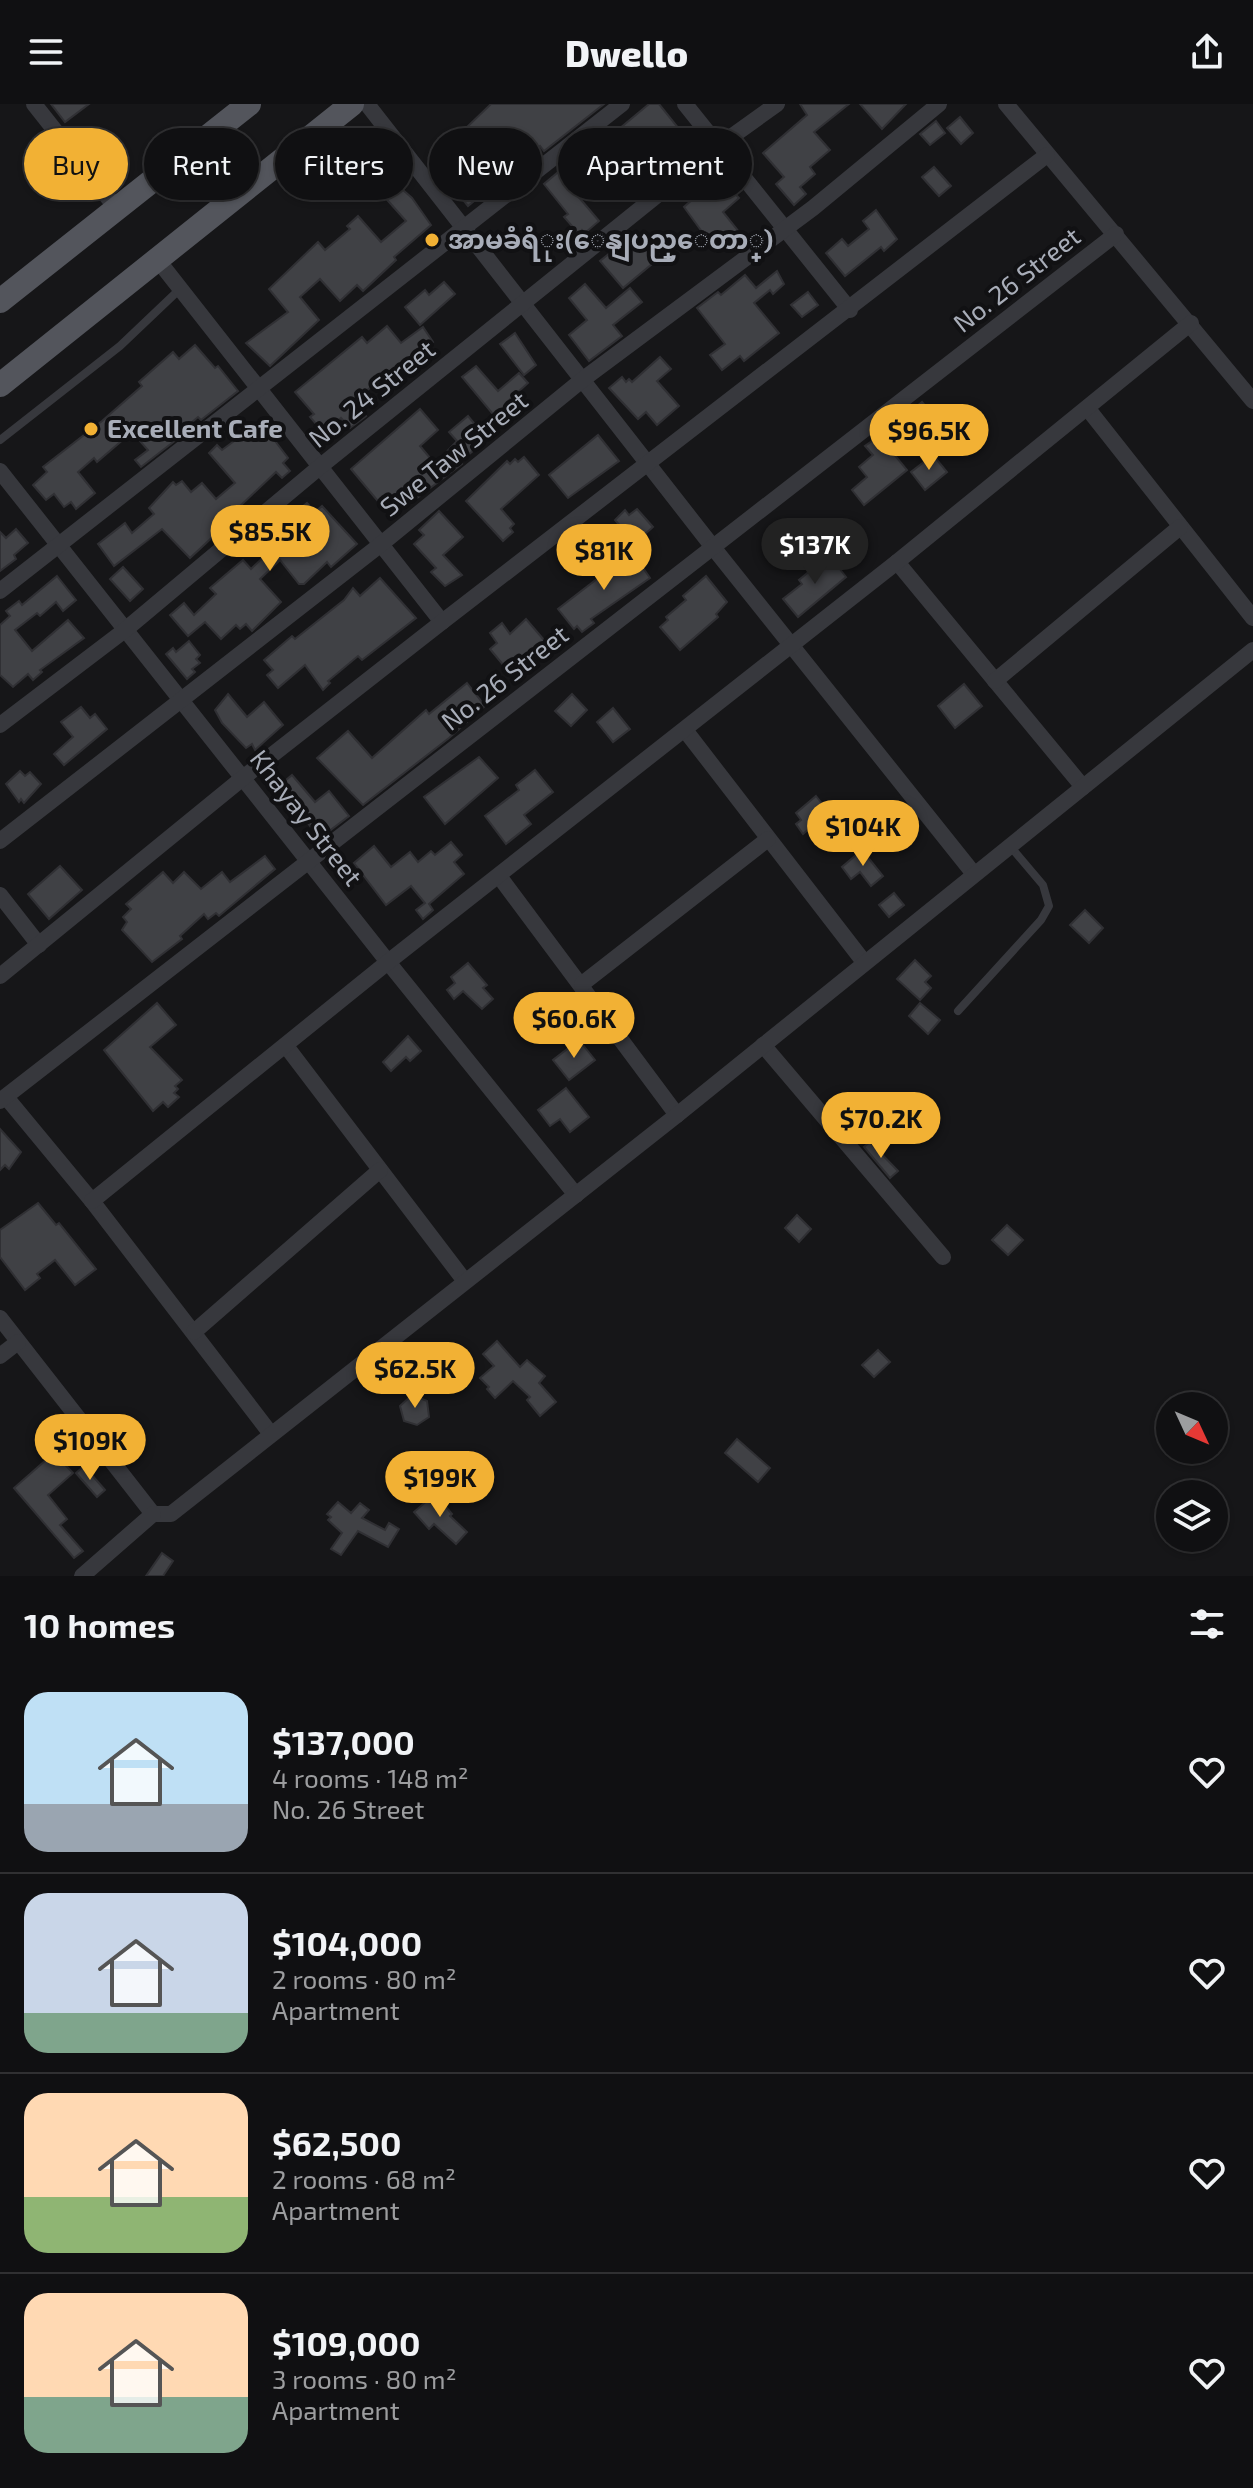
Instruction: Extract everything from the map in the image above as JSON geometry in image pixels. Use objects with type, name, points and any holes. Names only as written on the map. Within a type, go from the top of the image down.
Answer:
[{"type":"main road","points":[[0,301],[249,104]]},
{"type":"main road","points":[[0,385],[352,104]]},
{"type":"street","points":[[34,104],[117,209]]},
{"type":"street","points":[[367,104],[712,546],[792,642],[974,874]]},
{"type":"street","points":[[0,591],[622,104]]},
{"type":"street","points":[[685,104],[703,128]]},
{"type":"street","name":"No. 24 Street","points":[[744,128],[777,104]]},
{"type":"street","name":"Swe Taw Street","points":[[0,841],[380,545],[582,380],[784,229],[939,104]]},
{"type":"street","points":[[1006,104],[1253,401]]},
{"type":"street","points":[[0,976],[244,777],[646,462],[850,310],[1047,155]]},
{"type":"street","points":[[752,190],[850,310]]},
{"type":"street","name":"No. 24 Street","points":[[0,725],[125,630],[322,465],[651,200]]},
{"type":"street","name":"No. 26 Street","points":[[3,1099],[1116,234]]},
{"type":"street","points":[[157,259],[322,465],[380,545],[442,622]]},
{"type":"street","points":[[92,1201],[388,962],[897,562],[1191,323]]},
{"type":"street","points":[[1088,409],[1253,618]]},
{"type":"street","name":"Khayay Street","points":[[0,471],[576,1195]]},
{"type":"street","points":[[995,681],[1180,527]]},
{"type":"street","points":[[897,562],[1083,787]]},
{"type":"street","points":[[82,1576],[153,1514],[171,1514],[183,1507],[464,1280],[677,1115],[1253,650]]},
{"type":"street","points":[[685,730],[864,962]]},
{"type":"street","points":[[582,984],[768,839]]},
{"type":"street","points":[[499,876],[677,1115]]},
{"type":"street","points":[[0,895],[39,945]]},
{"type":"street","points":[[763,1045],[943,1257]]},
{"type":"street","points":[[286,1046],[464,1280]]},
{"type":"street","points":[[3,1099],[92,1201],[271,1434]]},
{"type":"street","points":[[194,1332],[380,1170]]},
{"type":"street","points":[[0,1318],[153,1514]]},
{"type":"street","points":[[0,1356],[18,1342]]},
{"type":"lane","points":[[0,440],[120,346],[181,288]]},
{"type":"lane","points":[[958,1011],[1047,914],[1049,906],[1043,885],[1009,846]]},
{"type":"building","points":[[51,104],[89,104],[65,122]]},
{"type":"building","points":[[491,104],[604,104],[573,128],[558,128],[558,140],[544,151],[542,128],[467,127]]},
{"type":"building","points":[[649,104],[659,104],[678,128],[620,128]]},
{"type":"building","points":[[800,104],[849,104],[814,132],[830,150],[810,167],[815,174],[800,187],[806,194],[794,205],[776,184],[784,177],[763,153],[807,115]]},
{"type":"building","points":[[860,104],[906,104],[882,129]]},
{"type":"building","points":[[960,117],[973,133],[961,144],[947,128]]},
{"type":"building","points":[[936,121],[945,133],[930,145],[920,134]]},
{"type":"building","points":[[934,167],[951,186],[939,196],[922,177]]},
{"type":"building","points":[[558,172],[558,200],[581,200],[599,221],[585,233],[582,230],[579,234],[564,217],[568,214],[544,184]]},
{"type":"building","points":[[413,199],[431,225],[394,257],[396,260],[363,291],[357,285],[340,301],[320,279],[300,297],[319,320],[270,366],[246,343],[288,312],[269,289],[318,242],[325,250],[350,229],[347,226],[358,216],[381,242],[406,221],[387,200]]},
{"type":"building","points":[[692,200],[737,200],[723,212],[740,233],[733,239],[736,243],[728,250],[723,245],[716,251],[684,207]]},
{"type":"building","points":[[876,210],[897,239],[884,251],[881,247],[845,276],[826,253],[842,239],[848,246],[869,229],[863,221]]},
{"type":"building","points":[[636,232],[658,259],[623,288],[600,261]]},
{"type":"building","points":[[777,271],[784,284],[773,294],[770,290],[754,303],[779,333],[744,361],[740,356],[722,370],[710,355],[725,344],[697,308],[718,292],[721,295],[745,275],[756,288]]},
{"type":"building","points":[[444,282],[455,294],[420,325],[405,307],[425,290],[429,295]]},
{"type":"building","points":[[585,284],[606,308],[630,288],[642,302],[613,325],[622,336],[589,361],[569,335],[587,320],[569,298]]},
{"type":"building","points":[[808,292],[818,305],[802,317],[791,305]]},
{"type":"building","points":[[387,326],[401,343],[423,327],[433,342],[403,365],[406,373],[384,392],[376,383],[354,401],[366,416],[350,428],[341,418],[324,433],[310,417],[314,414],[295,392],[362,337],[367,343]]},
{"type":"building","points":[[515,333],[536,365],[524,375],[500,344]]},
{"type":"building","points":[[195,345],[215,368],[218,366],[238,391],[201,420],[198,417],[179,433],[181,436],[141,467],[135,460],[148,450],[132,432],[97,462],[94,458],[78,472],[95,493],[76,509],[71,502],[64,507],[54,494],[46,500],[33,485],[47,472],[43,467],[142,386],[139,382],[173,352],[179,359]]},
{"type":"building","points":[[660,357],[671,369],[657,381],[679,406],[657,425],[646,412],[638,419],[609,388],[622,377],[626,382],[629,379],[632,382]]},
{"type":"building","points":[[476,366],[498,391],[519,373],[528,383],[507,402],[510,405],[497,419],[462,377]]},
{"type":"building","points":[[922,402],[941,425],[928,436],[909,413]]},
{"type":"building","points":[[420,409],[438,430],[420,446],[435,464],[457,441],[449,432],[468,416],[483,434],[478,438],[482,443],[460,462],[462,464],[413,501],[399,491],[382,506],[351,469]]},
{"type":"building","points":[[262,424],[288,458],[283,463],[290,471],[282,478],[276,472],[190,558],[162,529],[114,566],[98,544],[125,523],[132,533],[154,514],[149,508],[173,482],[176,485],[182,481],[191,492],[202,483],[216,499],[235,483],[209,453],[217,445],[222,450]]},
{"type":"building","points":[[598,435],[619,461],[568,498],[549,475]]},
{"type":"building","points":[[879,436],[907,470],[864,505],[852,490],[867,477],[859,467],[873,455],[865,446]]},
{"type":"building","points":[[933,455],[947,472],[925,490],[911,472]]},
{"type":"building","points":[[524,457],[539,475],[501,509],[514,524],[510,528],[513,532],[503,541],[466,501],[507,461],[510,464]]},
{"type":"building","points":[[307,503],[315,512],[322,506],[357,544],[331,567],[327,562],[304,584],[299,584],[280,560],[260,579],[281,602],[252,631],[246,624],[240,629],[236,625],[221,639],[205,622],[188,636],[170,615],[184,603],[194,615],[216,594],[210,588],[243,560],[251,569],[273,548],[267,542],[285,527],[283,523]]},
{"type":"building","points":[[637,509],[653,527],[635,543],[615,520],[625,510],[629,515]]},
{"type":"building","points":[[439,511],[463,537],[443,555],[462,575],[445,586],[431,572],[436,568],[414,544],[424,535],[419,530]]},
{"type":"building","points":[[16,529],[28,543],[14,555],[16,559],[0,571],[0,532],[6,538]]},
{"type":"building","points":[[632,552],[650,578],[591,619],[594,623],[582,632],[577,626],[574,629],[558,609]]},
{"type":"building","points":[[829,555],[846,577],[798,617],[783,599],[802,584],[799,580]]},
{"type":"building","points":[[123,567],[143,589],[130,601],[110,579]]},
{"type":"building","points":[[57,576],[76,600],[63,611],[56,602],[40,616],[37,613],[15,630],[32,651],[68,620],[84,638],[40,670],[42,672],[33,680],[28,674],[13,687],[0,675],[0,625],[10,616],[6,611],[19,601],[22,605]]},
{"type":"building","points":[[706,576],[727,602],[716,614],[718,617],[680,650],[660,627],[668,620],[666,617],[686,600],[683,596]]},
{"type":"building","points":[[380,578],[416,618],[362,660],[358,656],[328,681],[330,683],[323,690],[305,665],[278,688],[267,675],[273,670],[264,660],[344,600],[353,588],[360,596]]},
{"type":"building","points":[[526,619],[550,647],[514,678],[490,649],[497,643],[490,633],[502,623],[510,634]]},
{"type":"building","points":[[189,641],[200,655],[196,659],[200,663],[192,669],[195,672],[187,679],[166,654],[173,648],[176,652]]},
{"type":"building","points":[[467,683],[485,706],[363,805],[317,758],[348,731],[372,758],[426,710],[429,714]]},
{"type":"building","points":[[964,684],[982,706],[955,728],[938,706]]},
{"type":"building","points":[[228,694],[247,717],[264,702],[283,725],[255,750],[252,744],[246,748],[222,723],[215,710]]},
{"type":"building","points":[[572,694],[587,710],[571,726],[555,711]]},
{"type":"building","points":[[81,707],[90,718],[95,714],[107,729],[64,765],[54,754],[73,737],[61,722]]},
{"type":"building","points":[[613,708],[630,729],[613,742],[597,722]]},
{"type":"building","points":[[479,757],[498,778],[445,824],[424,797]]},
{"type":"building","points":[[535,770],[553,792],[524,815],[531,824],[506,844],[485,816],[519,790],[516,785]]},
{"type":"building","points":[[20,771],[25,776],[30,772],[41,784],[24,803],[21,799],[19,802],[6,784]]},
{"type":"building","points":[[292,775],[315,802],[329,791],[349,816],[320,838],[298,811],[295,814],[274,790]]},
{"type":"building","points":[[816,796],[836,821],[816,837],[809,829],[803,834],[796,824],[801,820],[796,813]]},
{"type":"building","points":[[451,842],[462,855],[454,862],[464,874],[429,904],[433,910],[423,919],[416,910],[425,903],[411,886],[386,905],[354,863],[374,846],[391,867],[410,852],[418,862],[431,851],[435,855]]},
{"type":"building","points":[[862,850],[883,876],[871,886],[860,872],[851,879],[842,867]]},
{"type":"building","points":[[265,856],[275,869],[219,916],[216,913],[208,919],[204,914],[180,936],[182,939],[152,962],[122,930],[127,922],[123,917],[131,909],[126,904],[163,872],[173,883],[184,872],[201,889],[222,872],[230,882]]},
{"type":"building","points":[[60,866],[82,890],[49,919],[28,894]]},
{"type":"building","points":[[894,893],[904,905],[889,917],[879,905]]},
{"type":"building","points":[[1085,910],[1103,928],[1089,943],[1070,925]]},
{"type":"building","points":[[915,960],[931,976],[925,982],[931,988],[920,1000],[897,979]]},
{"type":"building","points":[[468,963],[487,985],[483,988],[493,999],[482,1009],[463,991],[454,999],[447,990],[455,983],[451,977]]},
{"type":"building","points":[[157,1003],[176,1025],[150,1047],[182,1080],[175,1086],[178,1089],[174,1093],[179,1097],[168,1107],[163,1102],[153,1111],[104,1050]]},
{"type":"building","points":[[920,1003],[940,1020],[928,1034],[909,1016]]},
{"type":"building","points":[[408,1036],[421,1051],[410,1061],[406,1057],[391,1071],[383,1062]]},
{"type":"building","points":[[579,1040],[595,1060],[569,1080],[553,1060]]},
{"type":"building","points":[[566,1088],[589,1117],[570,1132],[560,1119],[550,1126],[538,1110]]},
{"type":"building","points":[[0,1129],[21,1152],[9,1169],[5,1165],[0,1170]]},
{"type":"building","points":[[870,1142],[898,1171],[890,1178],[864,1147]]},
{"type":"building","points":[[38,1203],[56,1225],[59,1223],[96,1269],[75,1285],[55,1260],[37,1274],[40,1278],[25,1290],[0,1257],[0,1230]]},
{"type":"building","points":[[797,1215],[811,1229],[799,1242],[785,1228]]},
{"type":"building","points":[[1007,1225],[1023,1240],[1008,1255],[992,1240]]},
{"type":"building","points":[[497,1341],[520,1367],[527,1360],[545,1376],[539,1383],[556,1402],[540,1416],[527,1400],[530,1397],[513,1381],[495,1398],[480,1378],[494,1366],[483,1354]]},
{"type":"building","points":[[878,1350],[890,1362],[874,1377],[862,1365]]},
{"type":"building","points":[[412,1395],[427,1401],[429,1417],[417,1425],[404,1421],[400,1406]]},
{"type":"building","points":[[737,1439],[770,1468],[758,1482],[725,1453]]},
{"type":"building","points":[[54,1453],[73,1473],[48,1495],[67,1519],[60,1525],[83,1551],[74,1558],[14,1488]]},
{"type":"building","points":[[84,1466],[105,1490],[97,1497],[76,1473]]},
{"type":"building","points":[[435,1494],[452,1514],[450,1516],[467,1532],[456,1544],[434,1524],[429,1529],[414,1512]]},
{"type":"building","points":[[338,1502],[351,1513],[360,1503],[369,1510],[362,1518],[385,1530],[389,1523],[399,1529],[388,1547],[358,1531],[341,1555],[331,1549],[342,1533],[328,1520],[331,1517],[327,1514]]},
{"type":"building","points":[[162,1553],[173,1561],[163,1576],[146,1576]]},
{"type":"place","name":"အာမခံရံုး(ေနျပည္ေတာ္)","points":[[432,240]]},
{"type":"place","name":"Excellent Cafe","points":[[91,429]]}]
